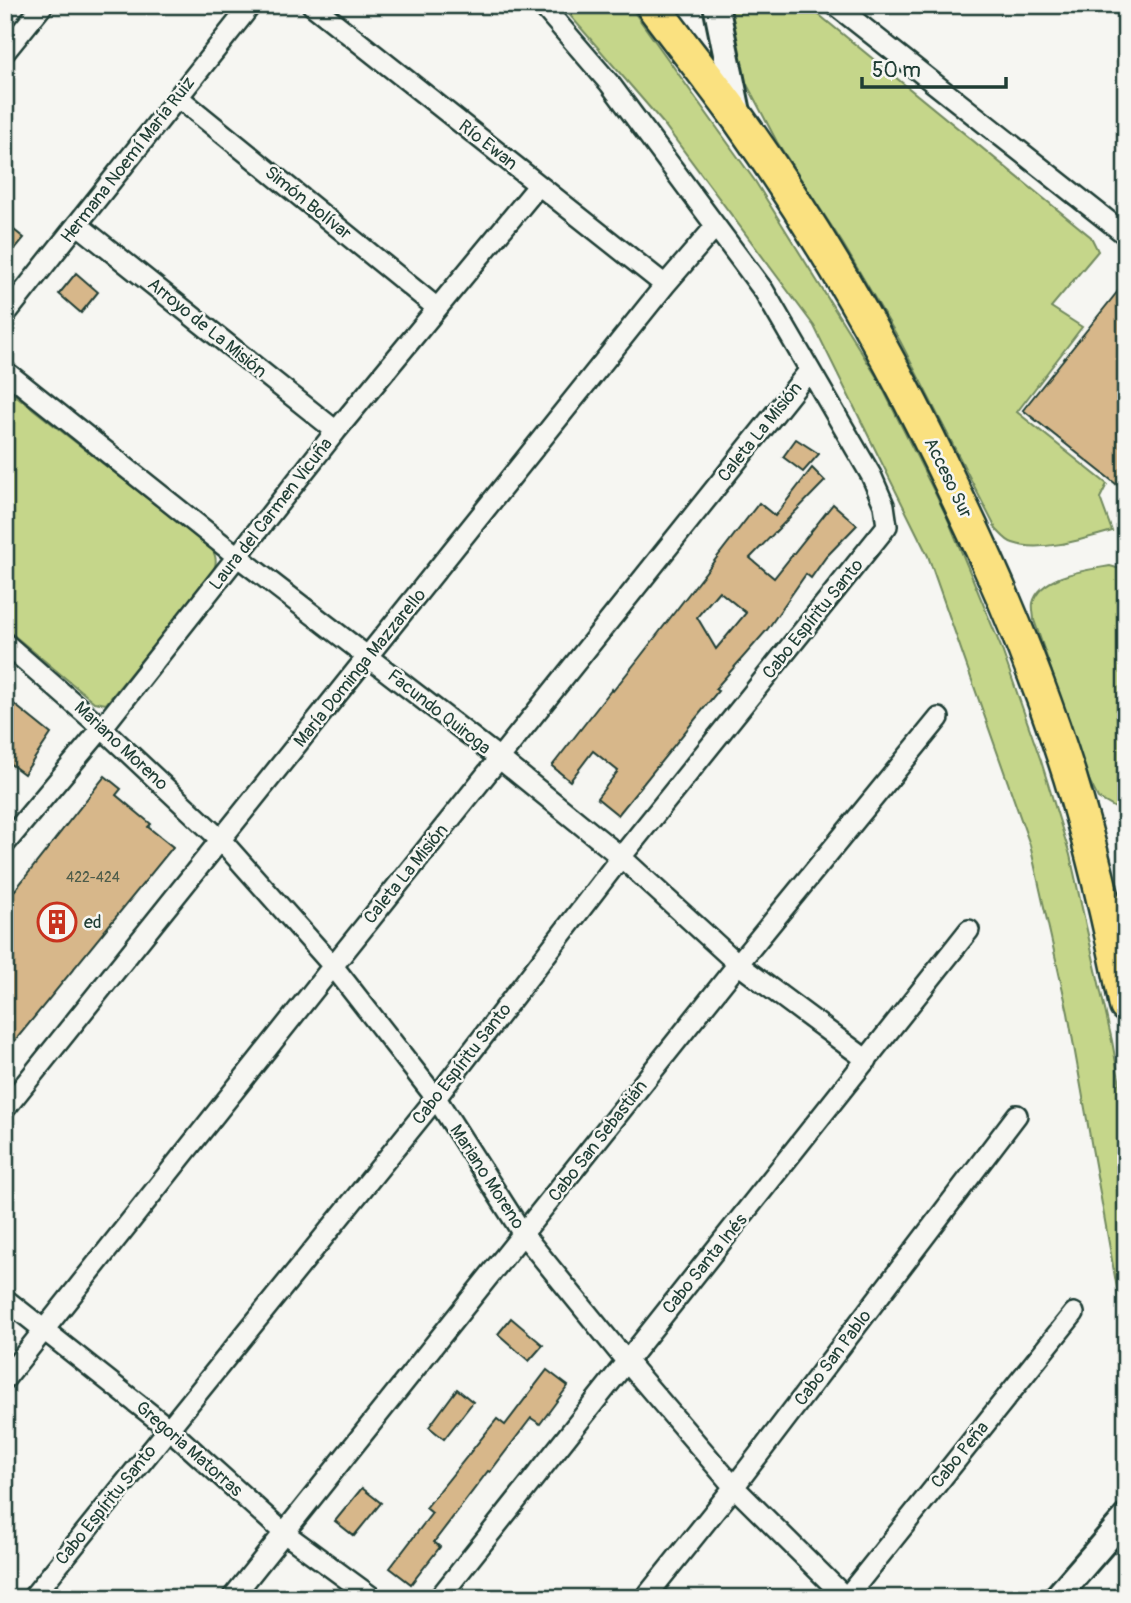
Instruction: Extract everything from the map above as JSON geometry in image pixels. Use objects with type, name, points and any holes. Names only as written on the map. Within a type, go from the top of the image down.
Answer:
[{"type":"main road","name":"Acceso Sur","points":[[652,5],[740,121],[817,237],[866,318],[909,396],[989,564],[1070,776],[1089,842],[1126,1006]]},
{"type":"street","points":[[5,52],[43,5]]},
{"type":"street","name":"Hermana Noemí María Ruiz","points":[[5,315],[251,5]]},
{"type":"street","name":"Río Ewan","points":[[312,5],[664,285]]},
{"type":"street","points":[[542,5],[610,84],[764,291],[809,371]]},
{"type":"street","points":[[716,5],[740,121]]},
{"type":"street","points":[[835,5],[1126,235]]},
{"type":"street","name":"Simón Bolívar","points":[[178,97],[437,308]]},
{"type":"street","name":"Laura del Carmen Vicuña","points":[[5,844],[102,728],[336,431],[539,185]]},
{"type":"street","name":"Arroyo de La Misión","points":[[77,224],[336,431]]},
{"type":"street","name":"María Dominga Mazzarello","points":[[9,1097],[369,657],[664,285],[715,227]]},
{"type":"street","name":"Facundo Quiroga","points":[[5,371],[237,556],[499,758],[621,857],[738,964],[867,1060]]},
{"type":"street","name":"Cabo Espíritu Santo","points":[[32,1598],[436,1098],[621,857],[887,526],[884,505],[871,475],[809,371]]},
{"type":"street","name":"Caleta La Misión","points":[[5,1380],[332,966],[809,371]]},
{"type":"street","name":"Mariano Moreno","points":[[5,643],[102,728],[221,839],[332,966],[436,1098],[523,1234],[627,1362],[734,1487],[846,1598]]},
{"type":"street","name":"Cabo San Sebastián","points":[[232,1598],[738,964],[939,718]]},
{"type":"street","name":"Cabo Santa Inés","points":[[439,1598],[969,930]]},
{"type":"street","name":"Cabo San Pablo","points":[[645,1598],[734,1487],[1017,1115]]},
{"type":"street","name":"Gregoria Matorras","points":[[5,1299],[168,1428],[283,1532],[373,1598]]},
{"type":"street","name":"Cabo Peña","points":[[846,1598],[1074,1312]]},
{"type":"street","points":[[1056,1598],[1126,1517]]},
{"type":"green space","points":[[561,5],[629,5],[755,181],[878,379],[947,517],[1001,647],[1041,761],[1070,855],[1112,1041],[1126,1117],[1126,1339],[1068,1013],[1030,845],[928,556],[814,326],[663,123]]},
{"type":"green space","points":[[729,5],[807,5],[1091,237],[1098,251],[1051,307],[1082,327],[1017,412],[1107,484],[1100,498],[1112,531],[1062,544],[1024,546],[1010,542],[996,529],[900,341],[843,244],[777,142],[742,75],[729,39]]},
{"type":"green space","points":[[5,387],[212,549],[215,555],[216,564],[212,573],[106,704],[94,702],[5,628]]},
{"type":"green space","points":[[1110,566],[1124,570],[1126,575],[1126,814],[1098,798],[1089,780],[1034,620],[1033,607],[1037,594],[1054,580],[1077,572]]},
{"type":"building","points":[[5,223],[24,238],[5,261]]},
{"type":"building","points":[[76,273],[98,292],[81,313],[59,294]]},
{"type":"building","points":[[1126,281],[1126,492],[1023,410]]},
{"type":"building","points":[[796,439],[819,454],[803,472],[783,457]]},
{"type":"building","points":[[812,468],[825,481],[750,558],[774,578],[833,504],[857,525],[826,557],[811,578],[806,574],[767,630],[715,689],[718,691],[618,815],[597,798],[618,771],[593,751],[570,781],[552,766],[759,503],[775,516]],"holes":[[[719,591],[746,613],[716,649],[697,617]]]},
{"type":"building","points":[[5,697],[51,734],[24,774],[5,760]]},
{"type":"building","points":[[105,776],[121,789],[116,795],[151,824],[148,827],[173,847],[5,1053],[5,882],[15,890]]},
{"type":"building","points":[[511,1318],[543,1345],[529,1361],[498,1334]]},
{"type":"building","points":[[547,1370],[568,1386],[540,1424],[531,1418],[490,1472],[488,1471],[434,1542],[440,1547],[411,1584],[390,1568],[432,1513],[426,1508],[497,1419],[505,1425]]},
{"type":"building","points":[[457,1389],[473,1402],[444,1439],[429,1427]]},
{"type":"building","points":[[362,1488],[381,1503],[354,1536],[335,1521]]},
{"type":"place","name":"ed","points":[[57,922]]}]
